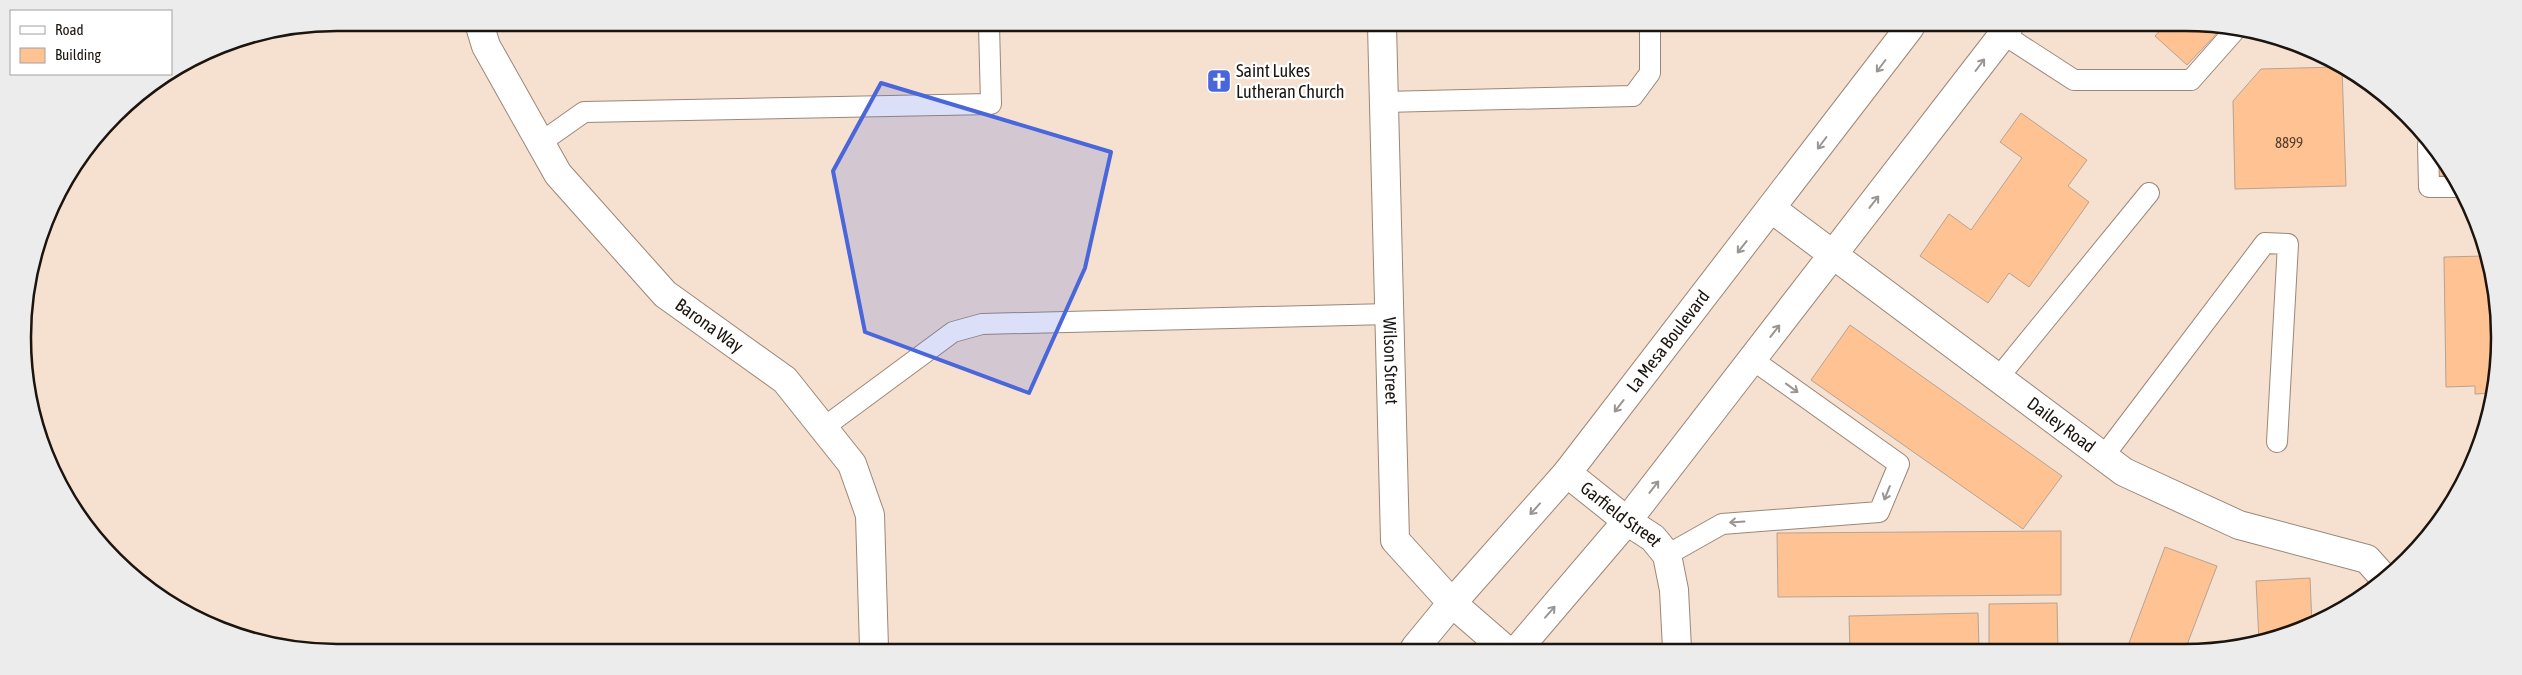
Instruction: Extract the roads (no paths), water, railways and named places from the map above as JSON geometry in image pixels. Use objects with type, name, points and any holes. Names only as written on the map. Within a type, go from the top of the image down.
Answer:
[{"type":"street","name":"Barona Way","points":[[481,31],[486,46],[558,174],[665,294],[784,380],[852,464],[870,515],[874,644]]},
{"type":"street","name":"Wilson Street","points":[[1382,31],[1395,540],[1452,603],[1499,644]]},
{"type":"street","name":"La Mesa Boulevard","points":[[1418,644],[1567,473],[1908,31]]},
{"type":"street","points":[[1522,644],[1627,521],[1834,256],[2006,31]]},
{"type":"street","name":"Dailey Road","points":[[1772,209],[2124,472],[2239,525],[2367,559],[2380,573]]},
{"type":"street","name":"Garfield Street","points":[[1567,473],[1627,521],[1653,538],[1667,555],[1674,590],[1677,644]]},
{"type":"lane","points":[[540,143],[584,112],[991,104],[989,31]]},
{"type":"lane","points":[[1384,102],[1633,96],[1650,73],[1650,31]]},
{"type":"lane","points":[[2006,31],[2074,80],[2192,80],[2231,35]]},
{"type":"lane","points":[[2428,153],[2430,187],[2451,186]]},
{"type":"lane","points":[[1998,378],[2149,192]]},
{"type":"lane","points":[[2103,456],[2265,243],[2288,244],[2278,442]]},
{"type":"lane","points":[[823,428],[953,332],[982,324],[1389,314]]},
{"type":"lane","points":[[1667,555],[1722,524],[1879,512],[1899,464],[1753,360]]},
{"type":"place","name":"Saint Lukes Lutheran Church","points":[[1219,81]]}]
